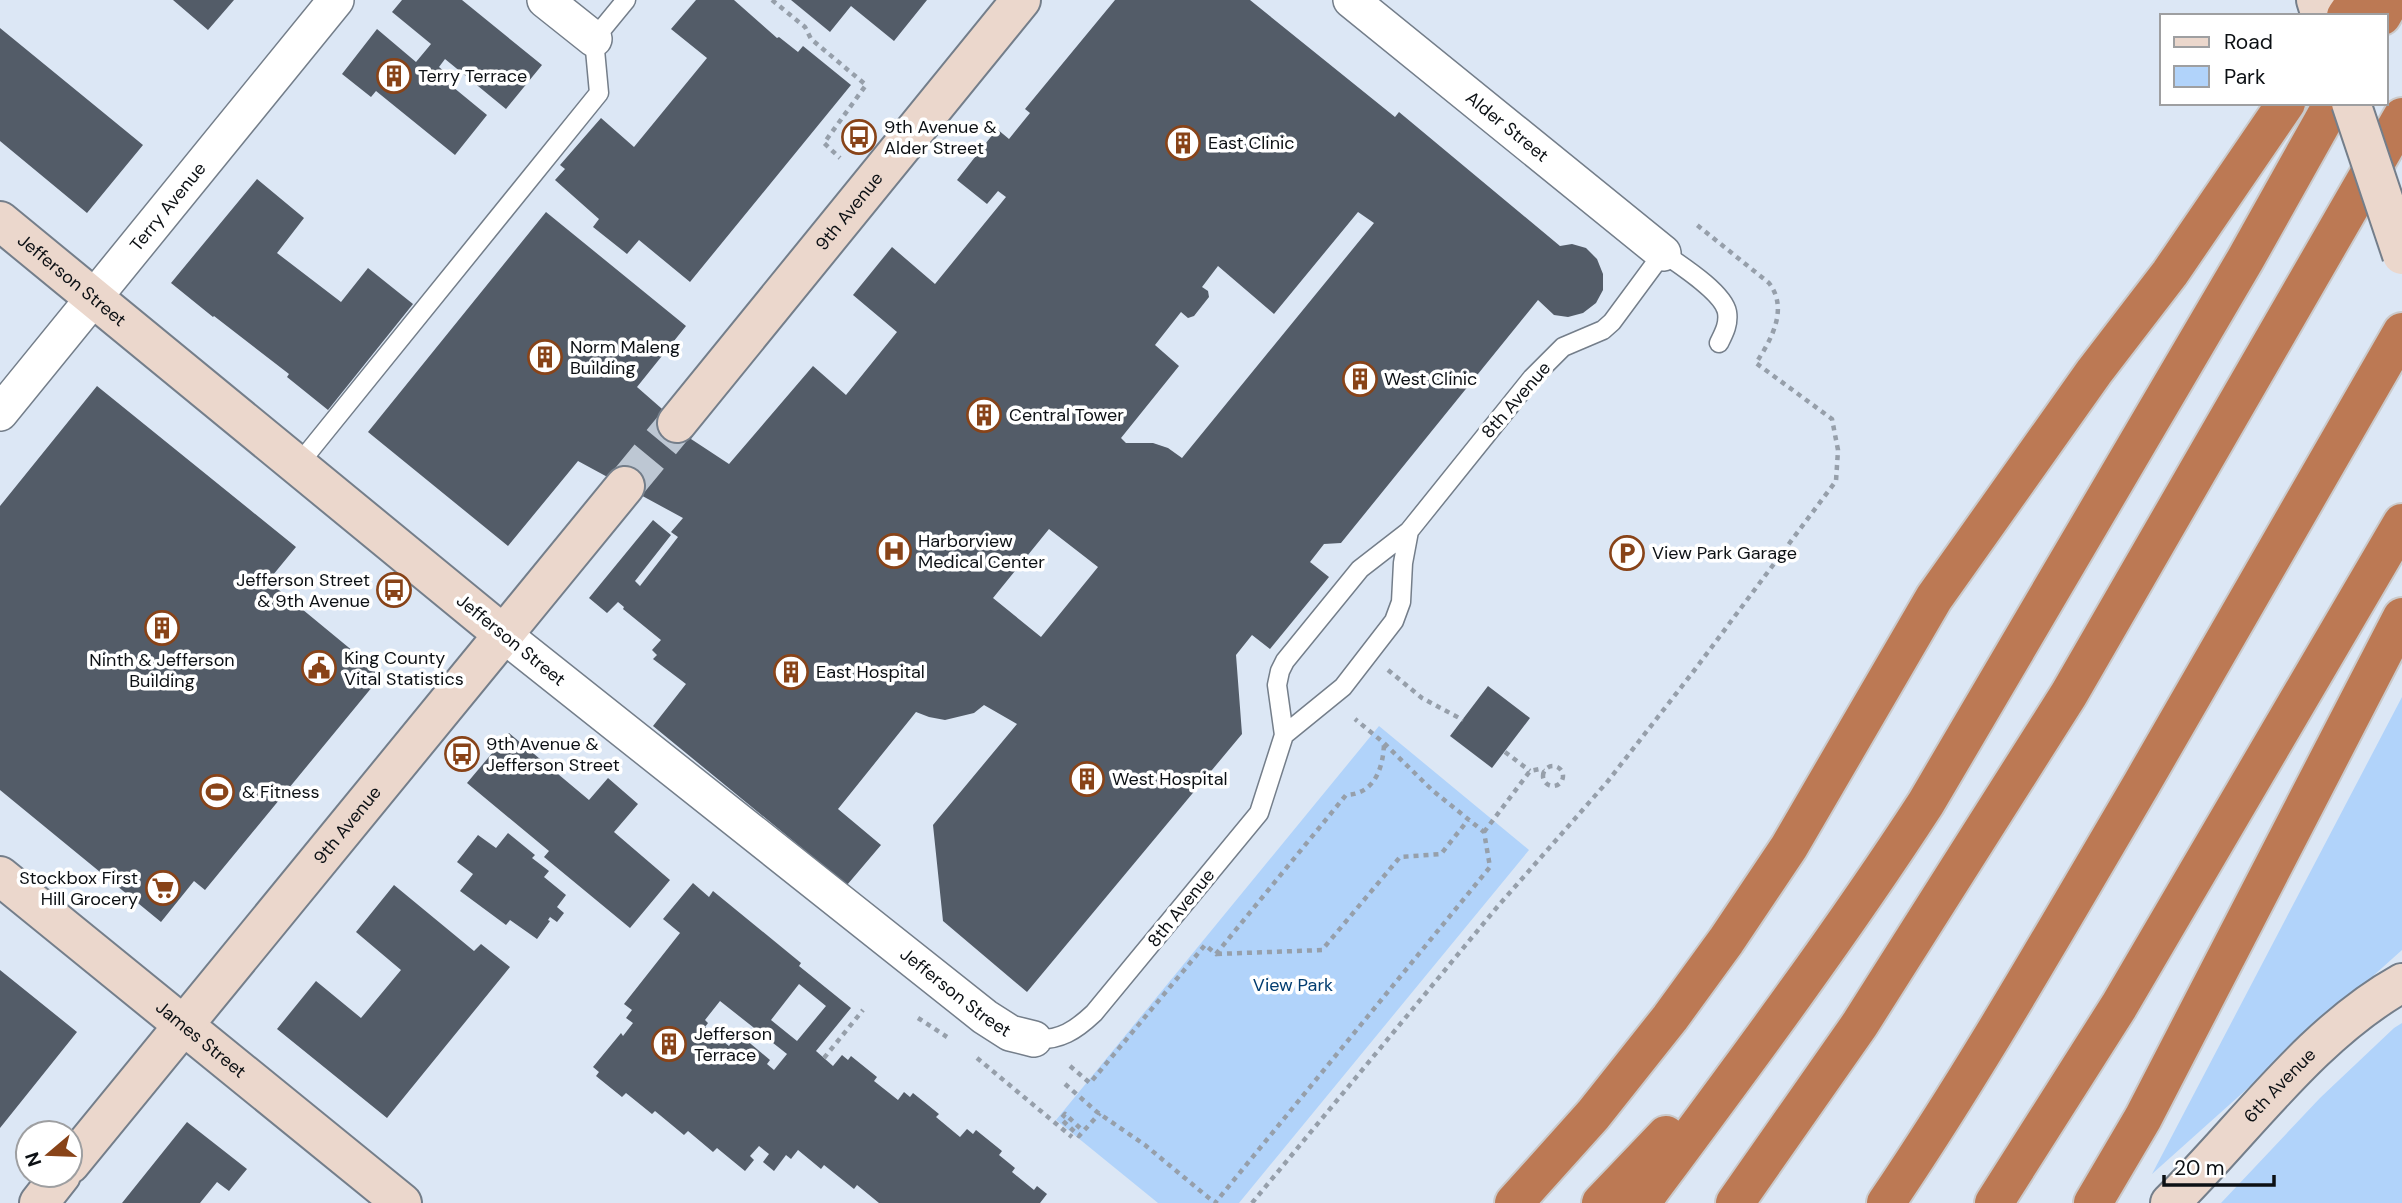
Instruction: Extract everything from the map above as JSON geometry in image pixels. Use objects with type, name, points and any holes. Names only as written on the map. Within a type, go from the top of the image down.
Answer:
[{"type":"highway","points":[[1514,1203],[1593,1115],[1670,1018],[1726,941],[1789,847],[1934,598],[2086,383],[2170,273],[2285,105]]},
{"type":"highway","points":[[1641,1203],[1783,1012],[1874,884],[1926,803],[2245,260],[2332,105]]},
{"type":"highway","points":[[1739,1200],[1860,1024],[2069,694],[2402,117]]},
{"type":"highway","points":[[1886,1203],[1927,1143],[2222,648],[2402,332]]},
{"type":"highway","points":[[1994,1203],[2112,1017],[2402,523]]},
{"type":"highway","points":[[2092,1203],[2143,1118],[2402,617]]},
{"type":"highway","points":[[1601,1203],[1783,1012]]},
{"type":"highway","points":[[1873,1203],[1927,1143]]},
{"type":"street","name":"Terry Avenue","points":[[0,413],[336,0]]},
{"type":"street","points":[[545,0],[594,39]]},
{"type":"street","name":"9th Avenue","points":[[677,423],[1021,0]]},
{"type":"street","name":"Alder Street","points":[[1351,0],[1663,253]]},
{"type":"street","points":[[2352,105],[2402,255]]},
{"type":"street","name":"Jefferson Street","points":[[0,220],[504,635],[991,1022],[1010,1033],[1034,1039]]},
{"type":"street","name":"9th Avenue","points":[[84,1147],[625,486]]},
{"type":"street","name":"James Street","points":[[0,876],[402,1203]]},
{"type":"street","name":"6th Avenue","points":[[2170,1203],[2337,1030],[2361,1009],[2402,983]]},
{"type":"street","points":[[39,1203],[50,1189]]},
{"type":"lane","points":[[298,465],[599,93],[594,39],[626,0]]},
{"type":"lane","points":[[1663,253],[1723,302],[1727,320],[1726,330],[1719,343]]},
{"type":"lane","name":"8th Avenue","points":[[1034,1039],[1047,1040],[1070,1033],[1094,1013],[1250,824],[1264,803],[1284,735],[1278,685],[1285,661],[1360,569],[1409,531],[1532,378],[1563,347],[1603,330],[1612,322],[1663,253]]},
{"type":"lane","name":"8th Avenue","points":[[1284,735],[1343,687],[1394,621],[1401,602],[1403,563],[1409,531]]},
{"type":"path","points":[[772,0],[805,27],[811,39],[866,85],[824,143],[840,158]]},
{"type":"path","points":[[1252,1203],[1489,917],[1608,781],[1836,481],[1839,450],[1832,419],[1791,390]]},
{"type":"path","points":[[1385,667],[1422,698],[1463,720]]},
{"type":"path","points":[[1065,1084],[1100,1113],[1145,1144],[1214,1203],[1490,866],[1484,832],[1432,790],[1355,719]]},
{"type":"path","points":[[1216,954],[1346,795],[1356,795],[1369,788],[1378,776],[1384,743]]},
{"type":"path","points":[[1505,752],[1530,771]]},
{"type":"path","points":[[1555,766],[1560,769],[1563,778],[1556,785],[1550,785],[1544,781],[1544,771],[1555,766]]},
{"type":"path","points":[[1484,832],[1530,771],[1544,771]]},
{"type":"path","points":[[1070,1066],[1090,1083],[1205,945],[1216,954],[1322,950],[1400,857],[1441,854],[1468,820]]},
{"type":"path","points":[[824,1058],[863,1010]]},
{"type":"path","points":[[918,1018],[951,1039]]},
{"type":"path","points":[[972,1054],[1072,1137]]},
{"type":"path","points":[[1080,1128],[1065,1114],[1061,1119],[1079,1136],[1100,1113]]},
{"type":"green space","points":[[2402,697],[2402,950],[2152,1174]]},
{"type":"green space","name":"View Park","points":[[1379,726],[1529,850],[1239,1203],[1158,1203],[1056,1120]]},
{"type":"green space","points":[[2402,1023],[2402,1203],[2221,1203],[2320,1098]]},
{"type":"building","points":[[173,0],[234,0],[208,30]]},
{"type":"building","name":"Terry Terrace","points":[[402,0],[462,0],[542,65],[506,109],[445,59],[439,67],[446,73],[442,78],[487,115],[455,155],[376,91],[371,97],[342,74],[377,29],[416,62],[431,44],[392,12]]},
{"type":"building","points":[[696,0],[734,0],[777,38],[798,52],[803,46],[851,85],[690,282],[639,240],[627,254],[593,227],[599,219],[555,180],[565,169],[560,165],[601,118],[634,147],[707,58],[671,29]]},
{"type":"building","points":[[791,0],[927,0],[894,41],[851,6],[830,32]]},
{"type":"building","points":[[1115,0],[1250,0],[1395,117],[1399,112],[1560,246],[1572,244],[1586,248],[1597,259],[1603,274],[1603,290],[1596,303],[1583,313],[1568,317],[1554,315],[1538,300],[1341,543],[1324,544],[1310,562],[1329,577],[1270,649],[1252,635],[1236,655],[1242,734],[1027,992],[943,921],[933,825],[1017,724],[984,705],[974,713],[945,720],[916,712],[838,809],[881,845],[847,885],[653,726],[686,684],[653,659],[657,655],[652,650],[661,640],[623,609],[624,607],[618,602],[607,613],[589,598],[653,520],[671,535],[635,581],[640,586],[678,537],[671,532],[683,518],[578,461],[508,546],[368,432],[546,212],[686,326],[637,387],[693,436],[691,439],[729,464],[813,366],[846,395],[897,332],[853,295],[892,247],[935,284],[1006,197],[998,191],[987,204],[957,180],[997,129],[1009,139],[1030,113],[1025,109]],"holes":[[[1358,212],[1374,223],[1182,458],[1168,448],[1153,443],[1126,443],[1121,438],[1179,366],[1155,345],[1181,312],[1188,318],[1194,316],[1209,297],[1208,291],[1202,287],[1218,266],[1274,314]],[[1049,529],[1098,567],[1041,637],[993,598]]]},
{"type":"building","points":[[0,28],[143,145],[87,213],[0,141]]},
{"type":"building","points":[[257,179],[304,218],[277,253],[341,302],[368,268],[413,304],[328,410],[287,377],[289,374],[171,283]]},
{"type":"building","name":"Ninth & Jefferson Building","points":[[97,386],[296,547],[268,581],[382,675],[205,890],[194,881],[161,922],[0,790],[0,506]]},
{"type":"building","points":[[1488,686],[1530,718],[1492,768],[1450,736]]},
{"type":"building","points":[[509,733],[589,800],[608,778],[638,804],[614,832],[670,880],[630,928],[544,857],[549,851],[467,783]]},
{"type":"building","points":[[508,833],[535,855],[532,858],[549,871],[544,877],[566,895],[557,907],[564,913],[557,922],[550,917],[537,939],[510,920],[506,925],[460,891],[473,874],[457,862],[478,835],[496,848]]},
{"type":"building","name":"Jefferson Terrace","points":[[693,883],[709,897],[713,891],[851,1008],[816,1051],[833,1066],[842,1055],[848,1060],[851,1056],[877,1077],[874,1081],[898,1100],[904,1092],[910,1097],[913,1093],[939,1114],[936,1117],[960,1137],[967,1129],[973,1134],[976,1130],[1002,1151],[999,1155],[1015,1168],[1012,1172],[1034,1190],[1037,1186],[1047,1194],[1040,1203],[879,1203],[857,1185],[854,1189],[824,1165],[821,1169],[798,1150],[791,1159],[786,1155],[774,1171],[763,1162],[769,1154],[759,1146],[750,1156],[754,1160],[745,1171],[717,1148],[713,1152],[688,1131],[684,1135],[655,1111],[652,1114],[626,1093],[622,1097],[596,1076],[599,1072],[593,1067],[621,1033],[623,1036],[633,1023],[626,1018],[632,1010],[624,1004],[680,933],[663,919]],"holes":[[[799,984],[826,1006],[797,1041],[771,1020]],[[720,1001],[787,1054],[774,1070],[767,1064],[770,1060],[745,1039],[742,1042],[735,1037],[729,1046],[705,1027],[708,1023],[705,1020]]]},
{"type":"building","points":[[394,885],[474,951],[481,944],[510,967],[387,1118],[277,1029],[316,981],[361,1018],[401,970],[356,932]]},
{"type":"building","points":[[0,970],[77,1032],[0,1128]]},
{"type":"building","points":[[187,1122],[247,1169],[229,1191],[217,1182],[200,1203],[122,1203]]},
{"type":"tunnel","points":[[625,486],[677,423]]},
{"type":"place","name":"Terry Terrace","points":[[394,76]]},
{"type":"place","name":"9th Avenue & Alder Street","points":[[859,137]]},
{"type":"place","name":"East Clinic","points":[[1183,143]]},
{"type":"place","name":"Norm Maleng Building","points":[[545,357]]},
{"type":"place","name":"West Clinic","points":[[1360,379]]},
{"type":"place","name":"Central Tower","points":[[984,415]]},
{"type":"place","name":"Harborview Medical Center","points":[[894,551]]},
{"type":"place","name":"View Park Garage","points":[[1627,553]]},
{"type":"place","name":"Jefferson Street & 9th Avenue","points":[[394,590]]},
{"type":"place","name":"Ninth & Jefferson Building","points":[[162,628]]},
{"type":"place","name":"King County Vital Statistics","points":[[319,668]]},
{"type":"place","name":"East Hospital","points":[[791,672]]},
{"type":"place","name":"9th Avenue & Jefferson Street","points":[[462,754]]},
{"type":"place","name":"West Hospital","points":[[1087,779]]},
{"type":"place","name":"& Fitness","points":[[217,792]]},
{"type":"place","name":"Stockbox First Hill Grocery","points":[[163,888]]},
{"type":"place","name":"Jefferson Terrace","points":[[669,1044]]}]
